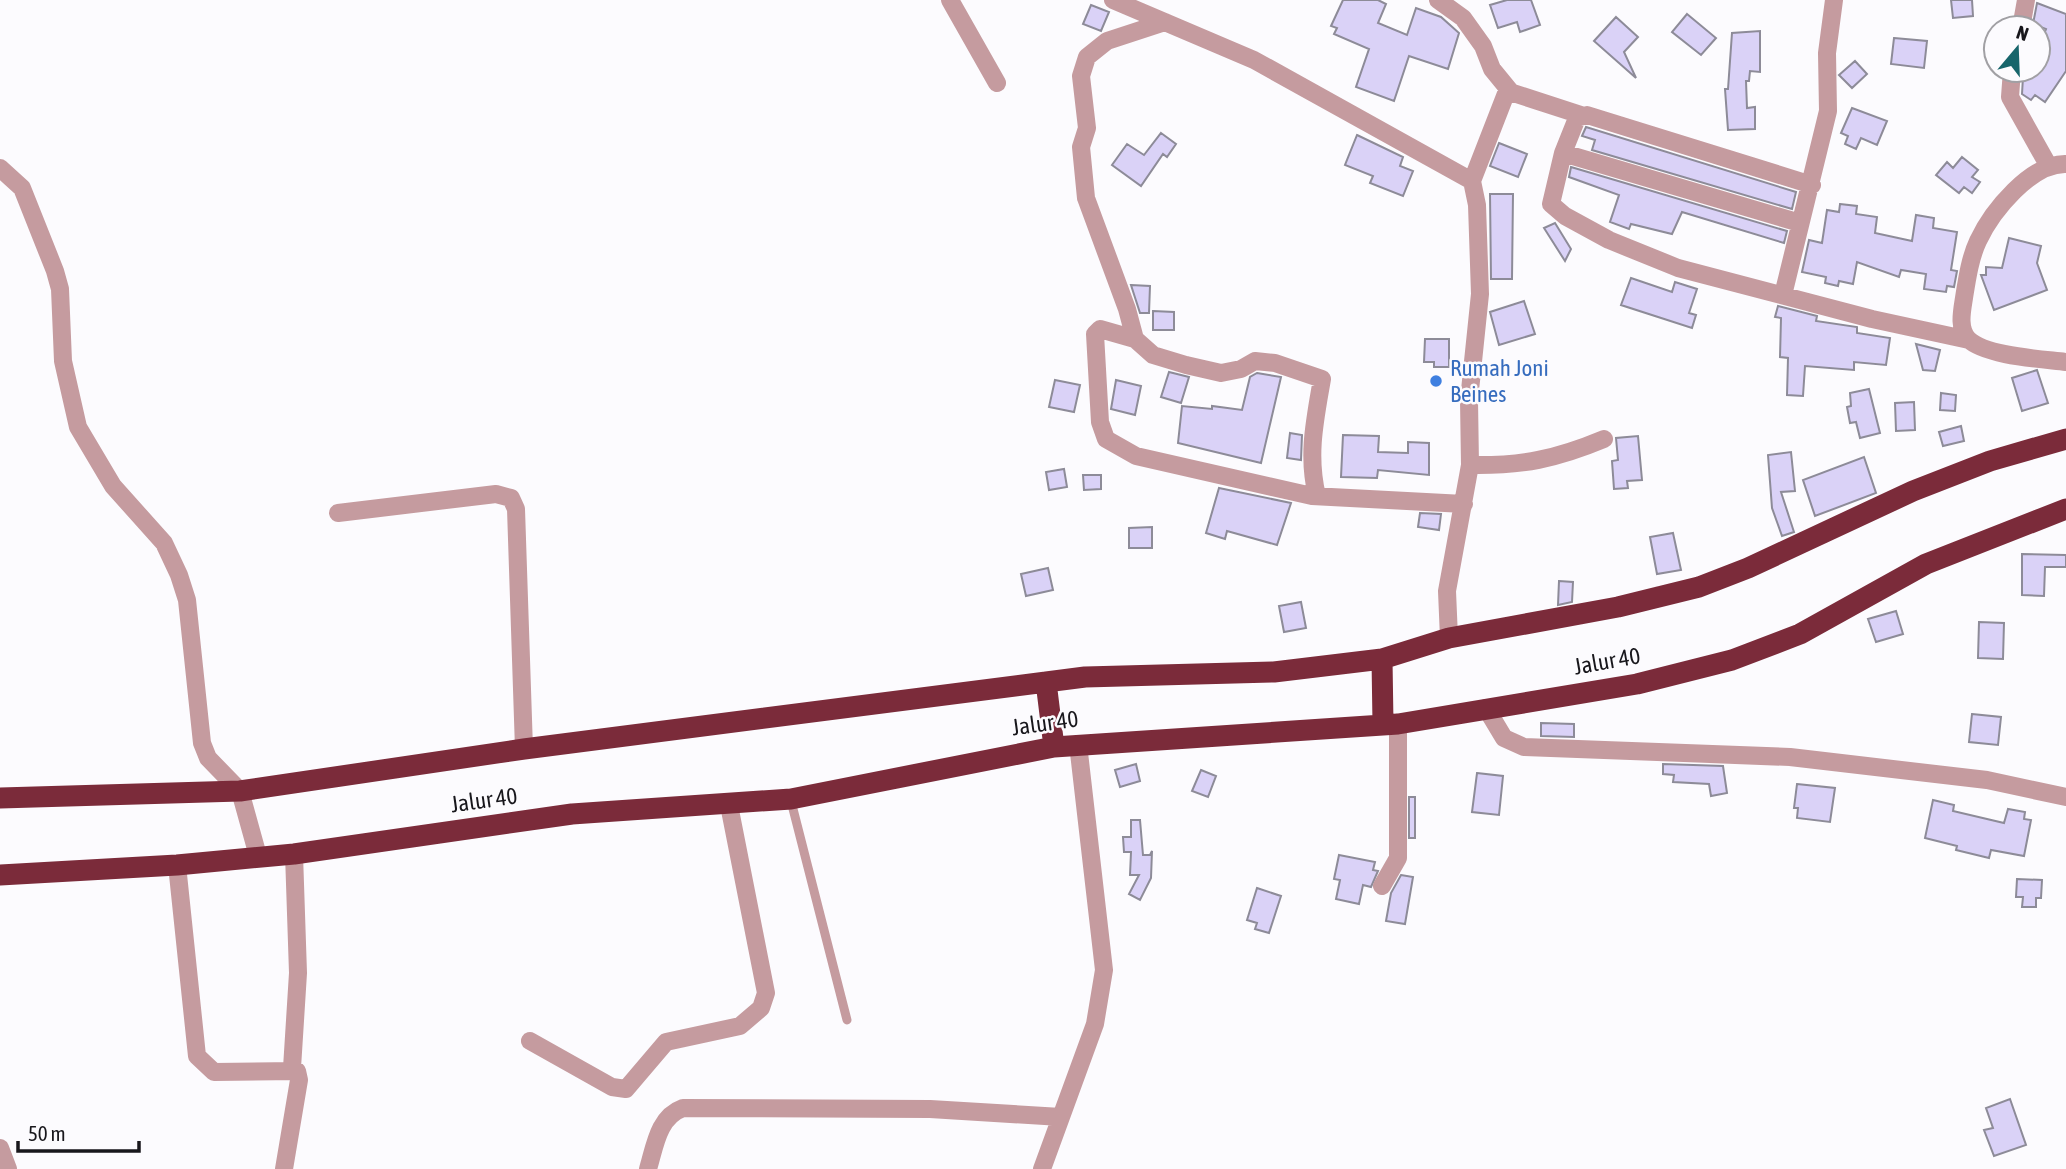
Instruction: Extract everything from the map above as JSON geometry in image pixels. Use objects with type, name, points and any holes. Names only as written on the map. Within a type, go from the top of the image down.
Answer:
[{"type":"highway","name":"Jalur 40","points":[[0,798],[240,791],[524,750],[1085,677],[1274,671],[1382,659],[1449,638],[1618,607],[1699,587],[1748,568],[1913,491],[1990,461],[2066,439]]},
{"type":"highway","name":"Jalur 40","points":[[0,875],[177,865],[294,854],[572,814],[791,799],[1054,747],[1390,724],[1637,684],[1732,660],[1800,634],[1926,564],[2066,509]]},
{"type":"highway","points":[[1382,659],[1390,724]]},
{"type":"highway","points":[[1046,682],[1054,747]]},
{"type":"street","points":[[950,0],[997,83]]},
{"type":"street","points":[[1112,0],[1254,60],[1472,181]]},
{"type":"street","points":[[1438,0],[1456,8],[1483,46],[1492,69],[1510,91],[1581,115],[1599,116],[1812,185]]},
{"type":"street","points":[[1783,295],[1828,111],[1828,43],[1835,0]]},
{"type":"street","points":[[1135,339],[1127,309],[1086,198],[1081,147],[1087,128],[1081,76],[1087,57],[1107,41],[1165,22]]},
{"type":"street","points":[[1969,340],[1964,331],[1961,314],[1979,238],[2025,180],[2057,165],[2010,97],[2011,84]]},
{"type":"street","points":[[1449,638],[1447,591],[1470,465],[1469,400],[1480,294],[1477,205],[1472,181],[1503,96],[1510,91]]},
{"type":"street","points":[[1581,115],[1575,121],[1563,153],[1551,193],[1551,204],[1555,210],[1609,240],[1678,268],[1969,340],[2014,355],[2066,362]]},
{"type":"street","points":[[1563,153],[1800,223]]},
{"type":"street","points":[[0,168],[22,188],[55,271],[60,289],[62,361],[78,427],[113,486],[164,543],[179,575],[187,600],[202,743],[208,758],[240,791],[258,856]]},
{"type":"street","points":[[1317,496],[1311,467],[1312,434],[1322,379],[1301,369],[1255,361],[1241,369],[1221,373],[1153,355],[1135,339],[1100,329],[1095,334],[1100,422],[1106,439],[1136,456],[1254,485],[1317,496],[1464,505]]},
{"type":"street","points":[[1470,465],[1513,466],[1539,462],[1604,439]]},
{"type":"street","points":[[338,513],[496,494],[511,498],[516,509],[524,750]]},
{"type":"street","points":[[1486,708],[1504,738],[1524,747],[1790,757],[1987,780],[2066,797]]},
{"type":"street","points":[[1381,886],[1398,858],[1390,724]]},
{"type":"street","points":[[1042,1169],[1095,1024],[1104,970],[1078,744]]},
{"type":"street","points":[[530,1041],[612,1087],[626,1089],[666,1042],[740,1026],[761,1008],[766,993],[729,805]]},
{"type":"street","points":[[292,1068],[298,973],[294,854]]},
{"type":"street","points":[[177,865],[197,1056],[214,1072],[292,1068],[297,1071],[299,1080],[284,1169]]},
{"type":"street","points":[[648,1169],[664,1121],[671,1113],[683,1108],[930,1109],[1061,1117]]},
{"type":"street","points":[[0,1148],[8,1169]]},
{"type":"lane","points":[[791,799],[847,1020]]},
{"type":"building","points":[[1343,0],[1378,0],[1386,4],[1378,23],[1407,35],[1416,8],[1441,17],[1459,33],[1448,69],[1409,56],[1394,101],[1356,87],[1369,49],[1334,34],[1337,28],[1331,26]]},
{"type":"building","points":[[1507,0],[1531,0],[1540,25],[1520,32],[1517,22],[1498,28],[1490,5]]},
{"type":"building","points":[[1951,0],[1972,0],[1973,16],[1953,18]]},
{"type":"building","points":[[2037,3],[2066,14],[2066,71],[2045,102],[2035,95],[2031,100],[2022,94],[2023,84],[2052,84],[2052,14],[2035,14]]},
{"type":"building","points":[[1091,5],[1109,12],[1101,31],[1083,24]]},
{"type":"building","points":[[1687,14],[1716,38],[1701,55],[1672,32]]},
{"type":"building","points":[[1616,17],[1638,37],[1624,52],[1636,78],[1594,41]]},
{"type":"building","points":[[1760,31],[1760,72],[1750,71],[1749,81],[1746,81],[1747,108],[1755,107],[1755,129],[1728,130],[1725,89],[1728,89],[1732,33]]},
{"type":"building","points":[[1894,38],[1927,41],[1924,68],[1891,64]]},
{"type":"building","points":[[1855,61],[1867,74],[1852,88],[1839,75]]},
{"type":"building","points":[[1852,108],[1887,121],[1877,145],[1861,138],[1856,149],[1845,144],[1848,136],[1841,133]]},
{"type":"building","points":[[1586,127],[1796,192],[1792,209],[1592,150],[1595,140],[1582,136]]},
{"type":"building","points":[[1161,133],[1176,144],[1167,157],[1163,154],[1141,186],[1112,165],[1127,144],[1144,155]]},
{"type":"building","points":[[1357,135],[1403,157],[1400,166],[1413,171],[1403,196],[1370,183],[1373,176],[1345,165]]},
{"type":"building","points":[[1499,143],[1527,154],[1518,177],[1490,166]]},
{"type":"building","points":[[1962,157],[1978,170],[1972,177],[1980,182],[1972,193],[1964,187],[1959,193],[1936,175],[1947,162],[1953,168]]},
{"type":"building","points":[[1571,167],[1787,231],[1784,243],[1682,212],[1672,234],[1631,224],[1629,229],[1610,222],[1619,195],[1569,177]]},
{"type":"building","points":[[1490,194],[1513,194],[1512,279],[1491,279]]},
{"type":"building","points":[[1840,204],[1857,206],[1856,214],[1877,217],[1875,233],[1912,241],[1916,215],[1934,218],[1933,228],[1957,232],[1951,270],[1957,271],[1954,287],[1947,286],[1946,292],[1924,289],[1926,274],[1901,270],[1899,277],[1857,262],[1853,284],[1839,281],[1838,286],[1825,283],[1826,277],[1802,272],[1809,240],[1822,243],[1827,210],[1839,212]]},
{"type":"building","points":[[1555,223],[1571,249],[1565,261],[1544,228]]},
{"type":"building","points":[[2009,238],[2041,246],[2037,263],[2047,290],[1994,310],[1981,275],[1986,275],[1986,267],[2002,268]]},
{"type":"building","points":[[1631,278],[1672,292],[1675,282],[1697,289],[1689,313],[1696,315],[1692,328],[1621,305]]},
{"type":"building","points":[[1131,285],[1150,286],[1149,313],[1140,313]]},
{"type":"building","points":[[1524,301],[1535,334],[1499,345],[1490,312]]},
{"type":"building","points":[[1778,306],[1817,316],[1816,321],[1857,327],[1857,333],[1890,338],[1886,365],[1854,362],[1854,370],[1805,366],[1803,396],[1787,395],[1788,358],[1780,357],[1781,318],[1775,317]]},
{"type":"building","points":[[1153,311],[1174,312],[1174,330],[1153,330]]},
{"type":"building","points":[[1425,339],[1449,339],[1449,367],[1434,367],[1434,362],[1424,362]]},
{"type":"building","points":[[1916,344],[1940,350],[1935,371],[1923,370]]},
{"type":"building","points":[[2037,370],[2048,403],[2022,411],[2012,378]]},
{"type":"building","points":[[1169,372],[1189,377],[1181,403],[1161,397]]},
{"type":"building","points":[[1257,373],[1281,377],[1261,463],[1178,443],[1182,406],[1242,410],[1250,377]]},
{"type":"building","points":[[1055,380],[1080,385],[1074,412],[1049,407]]},
{"type":"building","points":[[1116,380],[1141,386],[1135,415],[1111,409]]},
{"type":"building","points":[[1869,389],[1880,433],[1860,438],[1856,422],[1850,423],[1847,407],[1851,406],[1850,393]]},
{"type":"building","points":[[1941,393],[1956,395],[1955,411],[1940,410]]},
{"type":"building","points":[[1914,402],[1915,430],[1896,431],[1895,403]]},
{"type":"building","points":[[1961,426],[1964,441],[1943,446],[1939,432]]},
{"type":"building","points":[[1290,433],[1302,435],[1301,460],[1287,458]]},
{"type":"building","points":[[1343,435],[1379,436],[1378,452],[1408,453],[1408,442],[1429,443],[1429,475],[1378,470],[1377,478],[1341,477]]},
{"type":"building","points":[[1638,436],[1642,480],[1627,481],[1628,488],[1614,489],[1612,461],[1618,460],[1616,438]]},
{"type":"building","points":[[1791,452],[1795,491],[1781,492],[1794,532],[1782,536],[1772,508],[1768,455]]},
{"type":"building","points":[[1864,457],[1876,493],[1815,516],[1803,480]]},
{"type":"building","points":[[1064,469],[1067,487],[1049,490],[1046,472]]},
{"type":"building","points":[[1083,475],[1101,475],[1101,489],[1084,490]]},
{"type":"building","points":[[1219,488],[1291,503],[1277,545],[1227,531],[1225,539],[1206,533]]},
{"type":"building","points":[[1420,513],[1441,514],[1439,530],[1418,527]]},
{"type":"building","points":[[1152,527],[1152,548],[1129,548],[1129,528]]},
{"type":"building","points":[[1673,533],[1681,570],[1657,574],[1650,537]]},
{"type":"building","points":[[2022,554],[2066,555],[2066,567],[2045,567],[2044,596],[2022,595]]},
{"type":"building","points":[[1048,568],[1053,590],[1026,596],[1021,574]]},
{"type":"building","points":[[1559,581],[1573,582],[1572,602],[1558,605]]},
{"type":"building","points":[[1301,602],[1306,628],[1284,632],[1279,606]]},
{"type":"building","points":[[1896,611],[1903,634],[1876,642],[1868,619]]},
{"type":"building","points":[[1979,622],[2004,623],[2003,659],[1978,658]]},
{"type":"building","points":[[1972,714],[2001,717],[1998,745],[1969,742]]},
{"type":"building","points":[[1541,723],[1574,724],[1574,737],[1541,736]]},
{"type":"building","points":[[1136,764],[1140,781],[1120,787],[1115,770]]},
{"type":"building","points":[[1663,764],[1723,766],[1727,793],[1711,796],[1709,784],[1673,782],[1674,775],[1663,774]]},
{"type":"building","points":[[1201,770],[1216,776],[1208,797],[1192,791]]},
{"type":"building","points":[[1477,773],[1503,776],[1499,815],[1472,812]]},
{"type":"building","points":[[1797,784],[1835,788],[1830,822],[1797,818],[1798,808],[1794,808]]},
{"type":"building","points":[[1409,797],[1415,797],[1415,838],[1409,838]]},
{"type":"building","points":[[1933,800],[1954,805],[1953,811],[2004,823],[2008,809],[2025,812],[2024,819],[2031,820],[2024,856],[1991,850],[1989,858],[1956,850],[1957,846],[1925,838]]},
{"type":"building","points":[[1131,820],[1140,820],[1143,855],[1150,855],[1152,851],[1151,878],[1140,900],[1129,894],[1139,875],[1130,875],[1131,852],[1124,852],[1123,837],[1131,837]]},
{"type":"building","points":[[1339,855],[1375,862],[1373,870],[1378,871],[1371,887],[1363,885],[1359,904],[1336,899],[1340,880],[1334,879]]},
{"type":"building","points":[[1401,875],[1413,877],[1405,924],[1386,921],[1391,893]]},
{"type":"building","points":[[2017,879],[2042,880],[2041,898],[2036,898],[2036,907],[2022,907],[2023,897],[2016,897]]},
{"type":"building","points":[[1257,888],[1281,896],[1269,933],[1255,929],[1257,923],[1247,920]]},
{"type":"building","points":[[2010,1099],[2026,1145],[1994,1156],[1984,1130],[1993,1128],[1986,1108]]},
{"type":"place","name":"Rumah Joni Beines","points":[[1436,381]]}]
